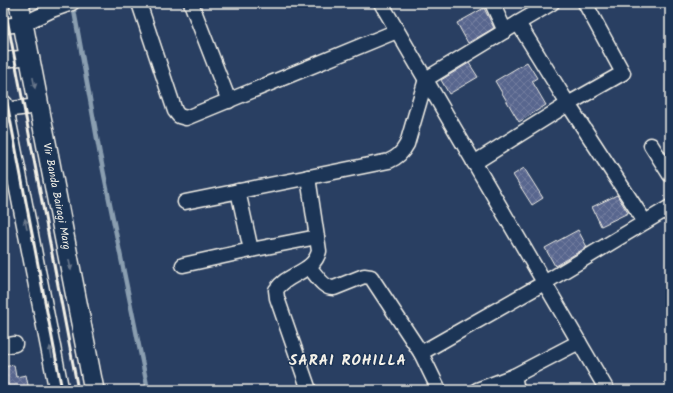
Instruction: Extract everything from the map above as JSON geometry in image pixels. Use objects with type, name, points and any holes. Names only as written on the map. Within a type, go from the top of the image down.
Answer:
[{"type":"main road","name":"Vir Banda Bairagi Marg","points":[[19,3],[94,390]]},
{"type":"main road","points":[[3,109],[58,390]]},
{"type":"street","points":[[3,26],[23,24],[52,10],[72,3]]},
{"type":"street","points":[[139,3],[175,111],[179,116],[186,118],[397,31]]},
{"type":"street","points":[[191,3],[228,101]]},
{"type":"street","points":[[381,3],[607,390]]},
{"type":"street","points":[[492,3],[505,31]]},
{"type":"street","points":[[185,202],[389,161],[396,158],[403,152],[407,144],[426,79],[518,22],[552,3]]},
{"type":"street","points":[[474,163],[568,104],[623,73],[585,3]]},
{"type":"street","points":[[518,22],[568,104],[645,222]]},
{"type":"street","points":[[3,60],[29,57]]},
{"type":"street","points":[[3,109],[39,106]]},
{"type":"street","points":[[651,145],[670,175]]},
{"type":"street","points":[[308,177],[319,251],[317,257],[309,267],[280,283],[276,290],[277,298],[309,390]]},
{"type":"street","points":[[238,191],[251,250]]},
{"type":"street","points":[[421,353],[544,283],[670,207]]},
{"type":"street","points":[[183,265],[317,237]]},
{"type":"street","points":[[309,267],[329,289],[364,276],[371,277],[421,353],[439,390]]},
{"type":"street","points":[[477,390],[515,383],[579,342]]},
{"type":"building","points":[[484,8],[494,28],[468,43],[457,23]]},
{"type":"building","points":[[527,62],[537,78],[532,81],[546,105],[519,122],[495,81]]},
{"type":"building","points":[[469,63],[478,77],[449,94],[441,80]]},
{"type":"building","points":[[524,168],[543,198],[532,205],[513,175]]},
{"type":"building","points":[[617,195],[628,213],[601,226],[592,207]]},
{"type":"building","points":[[578,230],[587,247],[555,266],[545,248]]},
{"type":"building","points":[[14,365],[16,377],[26,375],[29,390],[4,390],[3,367]]},
{"type":"waterway","points":[[73,5],[100,155],[148,390]]},
{"type":"railway","points":[[4,3],[78,390]]},
{"type":"railway","points":[[3,82],[62,390]]},
{"type":"district","name":"SARAI ROHILLA","points":[[348,361]]}]
